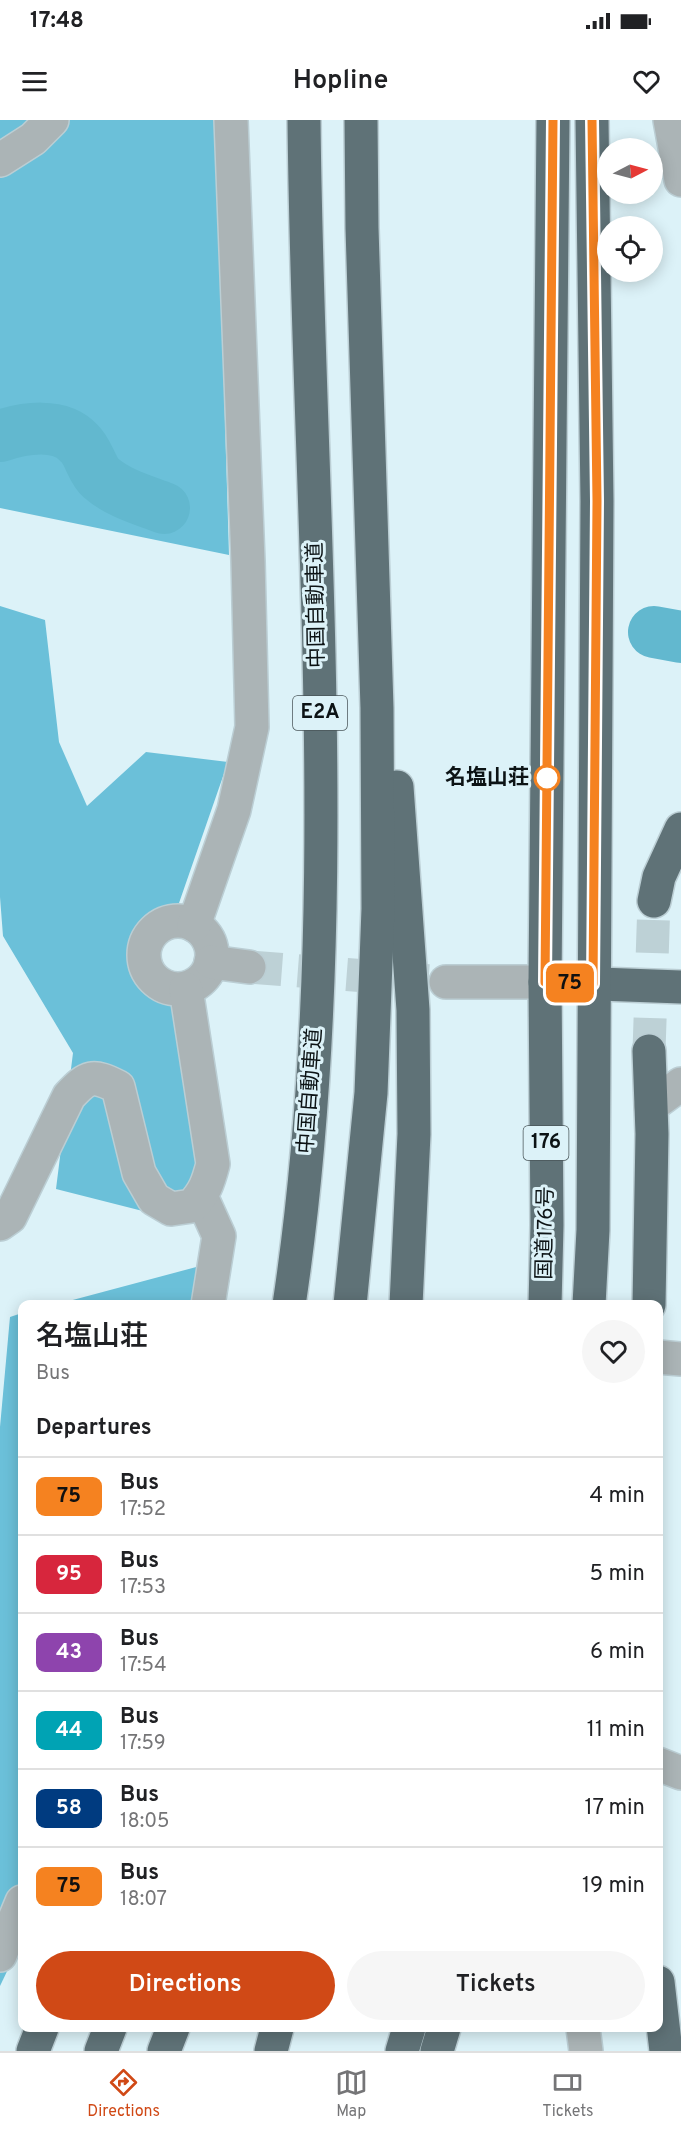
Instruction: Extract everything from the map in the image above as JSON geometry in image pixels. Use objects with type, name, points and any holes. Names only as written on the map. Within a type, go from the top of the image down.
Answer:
[{"type":"highway","name":"中国自動車道","points":[[289,1300],[314,1080],[320,902],[319,685],[314,455],[305,226],[304,120]]},
{"type":"highway","name":"E2A","points":[[350,1300],[371,1093],[378,909],[377,708],[362,228],[361,120]]},
{"type":"highway","name":"国道176号","points":[[545,1300],[547,1225],[545,982],[553,120]]},
{"type":"highway","name":"176","points":[[589,1300],[593,1230],[597,501],[592,120]]},
{"type":"highway","points":[[369,453],[404,868],[413,1010],[414,1134],[406,1300]]},
{"type":"highway","points":[[654,901],[659,877],[681,829]]},
{"type":"highway","points":[[545,982],[681,987]]},
{"type":"highway","points":[[649,1051],[651,1106],[649,1300]]},
{"type":"highway","points":[[663,2025],[666,2051]]},
{"type":"highway","points":[[33,2051],[40,2032]]},
{"type":"highway","points":[[101,2051],[108,2032]]},
{"type":"highway","points":[[164,2051],[171,2032]]},
{"type":"highway","points":[[271,2051],[276,2032]]},
{"type":"highway","points":[[402,2051],[408,2032]]},
{"type":"highway","points":[[438,2051],[443,2032]]},
{"type":"street","points":[[0,160],[33,139],[52,120]]},
{"type":"street","points":[[194,925],[234,810],[252,728],[231,120]]},
{"type":"street","points":[[670,120],[681,180]]},
{"type":"street","points":[[176,921],[194,925],[206,934],[211,944],[212,962],[205,977],[196,985],[186,989],[175,990],[164,987],[147,971],[144,949],[148,938],[155,929],[165,923],[176,921]]},
{"type":"street","points":[[212,962],[249,967]]},
{"type":"street","points":[[446,982],[545,982]]},
{"type":"street","points":[[0,1224],[10,1217],[69,1096],[85,1080],[101,1078],[118,1087],[139,1173],[154,1199],[171,1209],[192,1206],[201,1196],[206,1189],[213,1164],[186,989]]},
{"type":"street","points":[[651,1106],[681,1084]]},
{"type":"street","points":[[201,1196],[219,1236],[209,1300]]},
{"type":"street","points":[[663,1357],[681,1359]]},
{"type":"street","points":[[663,1766],[681,1773]]},
{"type":"street","points":[[0,1955],[18,1912]]},
{"type":"street","points":[[584,2032],[586,2051]]},
{"type":"shaded area","points":[[0,120],[48,120],[63,129],[69,120],[216,120],[229,555],[0,508]]},
{"type":"shaded area","points":[[0,606],[45,620],[59,742],[87,806],[146,752],[228,762],[179,903],[142,921],[132,959],[143,989],[177,1002],[202,1177],[186,1222],[56,1189],[73,1053],[3,936],[0,897]]},
{"type":"shaded area","points":[[200,1266],[195,1300],[73,1300]]},
{"type":"shaded area","points":[[18,1314],[18,1948],[0,1986],[0,1427],[10,1317]]},
{"type":"waterway","points":[[0,436],[31,429],[52,429],[62,432],[71,436],[82,447],[101,478],[131,496],[164,508]]},
{"type":"waterway","points":[[654,632],[681,637]]},
{"type":"tunnel","points":[[649,1051],[654,901]]},
{"type":"tunnel","points":[[249,967],[446,982]]},
{"type":"bus line","name":"75","points":[[553,120],[545,982],[593,984],[597,501],[592,120]]},
{"type":"place","name":"名塩山荘","points":[[547,778]]}]
